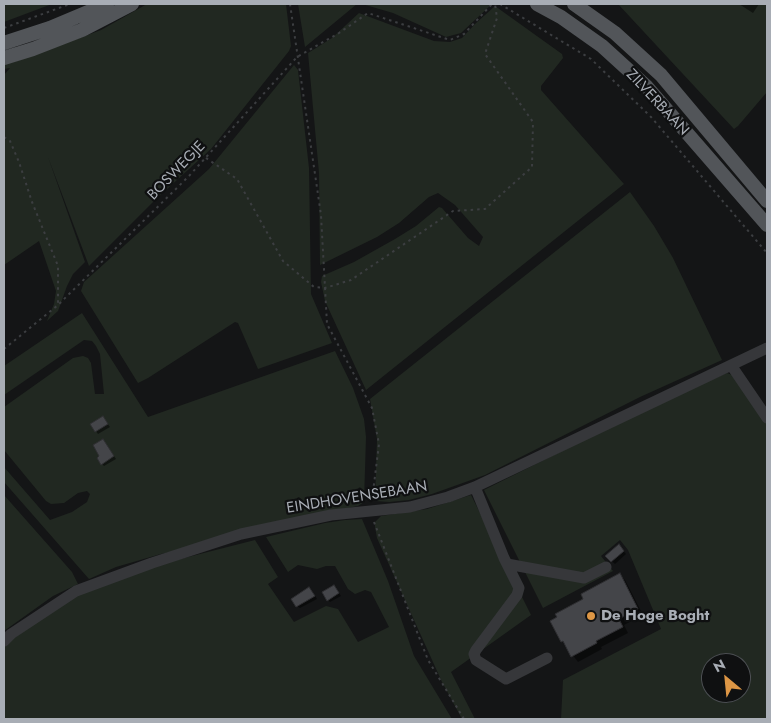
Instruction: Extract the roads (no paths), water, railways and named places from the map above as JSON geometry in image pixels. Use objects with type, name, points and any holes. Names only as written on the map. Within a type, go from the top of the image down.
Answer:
[{"type":"main road","points":[[4,43],[50,28],[107,4]]},
{"type":"main road","points":[[4,58],[82,30],[132,4]]},
{"type":"main road","name":"ZILVERBAAN","points":[[537,4],[561,17],[602,46],[647,87],[767,225]]},
{"type":"main road","name":"ZILVERBAAN","points":[[574,4],[616,33],[661,75],[767,201]]},
{"type":"street","name":"EINDHOVENSEBAAN","points":[[4,640],[76,592],[152,563],[241,534],[332,515],[410,507],[448,497],[475,487],[767,348]]},
{"type":"street","points":[[731,365],[767,419]]},
{"type":"street","points":[[475,487],[519,588],[517,595],[476,650],[474,654],[476,660],[506,679],[548,658]]},
{"type":"street","points":[[507,564],[584,578],[606,567]]},
{"type":"place","name":"De Hoge Boght","points":[[591,616]]}]
